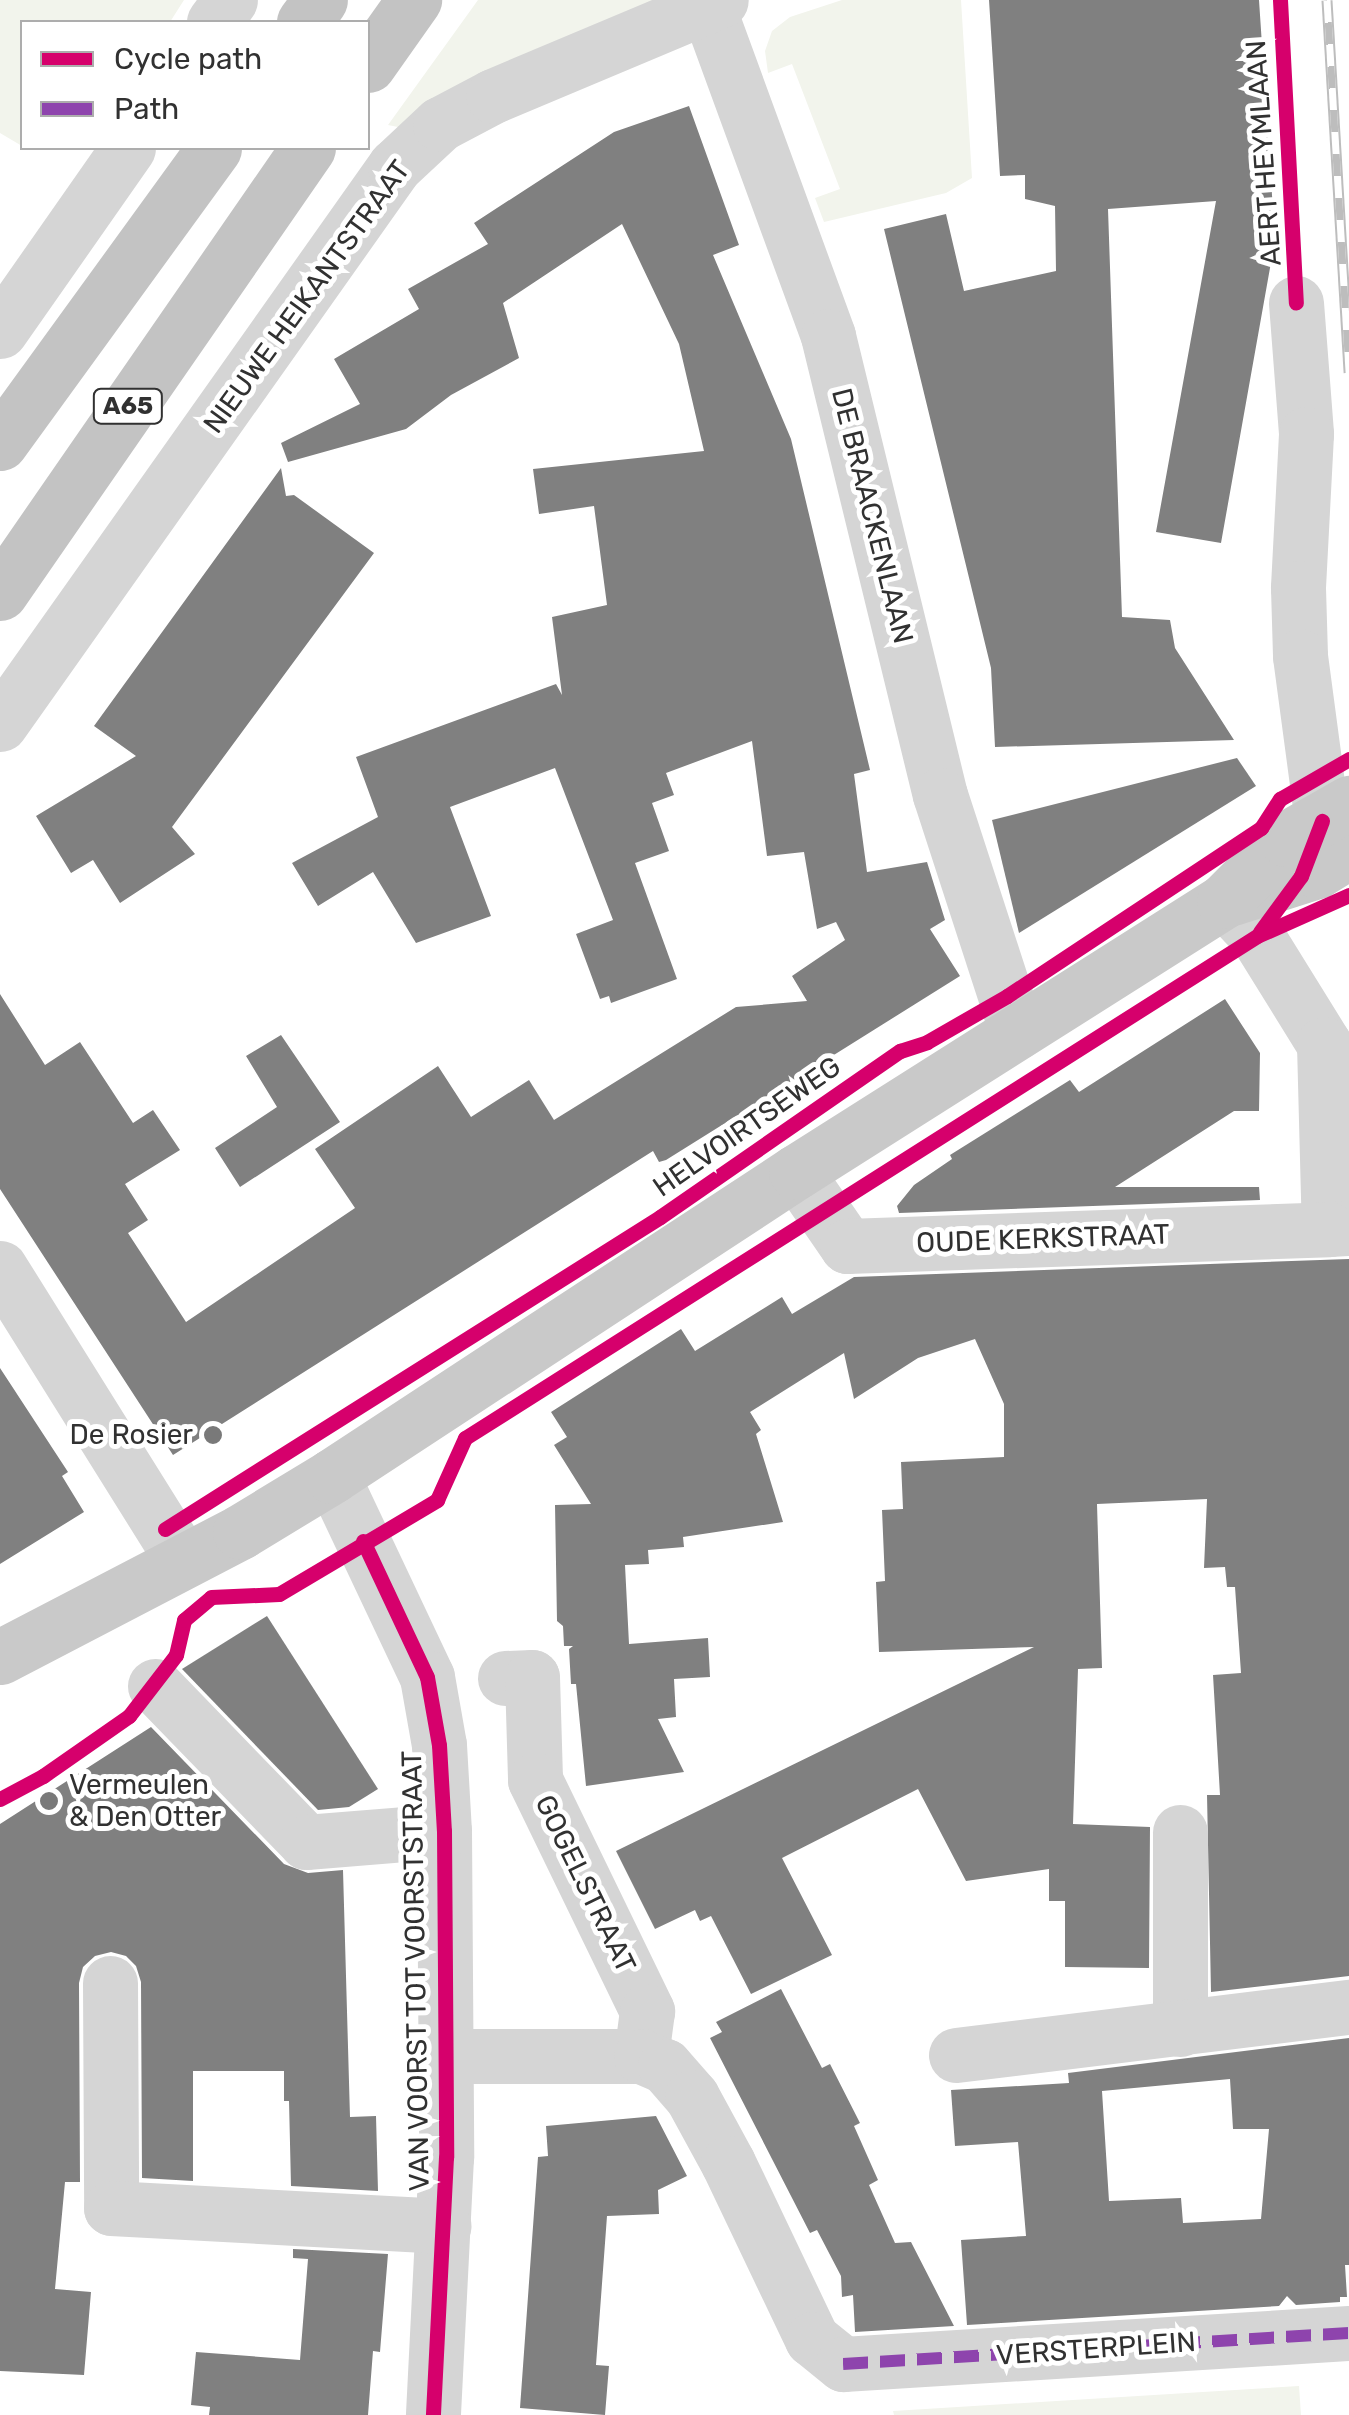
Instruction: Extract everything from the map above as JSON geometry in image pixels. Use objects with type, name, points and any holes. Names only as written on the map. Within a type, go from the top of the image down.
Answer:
[{"type":"highway","points":[[370,61],[414,0]]},
{"type":"highway","name":"A65","points":[[0,443],[213,150]]},
{"type":"highway","name":"A65","points":[[0,594],[307,150]]},
{"type":"main road","points":[[0,1658],[240,1532],[810,1192],[1016,1032],[1224,901],[1317,871],[1340,825]]},
{"type":"street","name":"NIEUWE HEIKANTSTRAAT","points":[[0,724],[395,166],[440,124],[492,96],[714,3]]},
{"type":"street","name":"DE BRAACKENLAAN","points":[[714,3],[828,336],[940,796],[1016,1032]]},
{"type":"street","points":[[0,331],[127,150]]},
{"type":"street","name":"AERT HEYMLAAN","points":[[1296,302],[1306,434],[1298,588],[1300,656],[1340,825]]},
{"type":"street","points":[[1224,901],[1256,936],[1324,1044],[1339,1228]]},
{"type":"street","name":"OUDE KERKSTRAAT","points":[[810,1192],[847,1246],[1339,1228]]},
{"type":"street","points":[[0,1268],[182,1560]]},
{"type":"street","name":"VAN VOORST TOT VOORSTSTRAAT","points":[[332,1476],[427,1677],[438,1745],[444,1831],[446,2056],[444,2226],[432,2415]]},
{"type":"street","name":"GOGELSTRAAT","points":[[504,1678],[532,1677],[535,1780],[647,2010],[641,2056]]},
{"type":"street","points":[[155,1686],[306,1842],[444,1831]]},
{"type":"street","points":[[1180,1832],[1180,2029]]},
{"type":"street","points":[[110,1983],[111,2208],[444,2226]]},
{"type":"street","points":[[956,2055],[1349,2007]]},
{"type":"street","points":[[446,2056],[641,2056]]},
{"type":"street","name":"VERSTERPLEIN","points":[[641,2056],[665,2066],[692,2097],[812,2339],[843,2364],[1349,2333]]},
{"type":"shaded area","points":[[0,0],[184,0],[171,20],[20,20],[20,145],[0,133]]},
{"type":"shaded area","points":[[478,0],[655,0],[481,74],[408,129],[388,125]]},
{"type":"shaded area","points":[[842,0],[961,0],[972,178],[946,193],[824,222],[815,198],[840,189],[792,64],[768,73],[765,51],[772,31],[790,17]]},
{"type":"shaded area","points":[[1299,2386],[1301,2415],[894,2415],[893,2411]]},
{"type":"building","points":[[989,0],[1259,0],[1275,240],[1221,543],[1156,532],[1216,201],[1108,209],[1122,617],[1170,620],[1175,648],[1234,740],[995,747],[991,668],[884,229],[946,214],[964,291],[1056,271],[1055,206],[1025,199],[1025,175],[1000,176]]},
{"type":"building","points":[[689,106],[739,245],[713,255],[791,439],[870,770],[854,774],[867,872],[927,862],[945,920],[930,929],[960,976],[666,1160],[659,1162],[653,1151],[173,1455],[0,1189],[0,994],[45,1065],[80,1042],[133,1123],[153,1110],[180,1150],[125,1184],[148,1220],[128,1233],[186,1322],[355,1208],[315,1149],[438,1066],[471,1117],[529,1080],[554,1120],[736,1007],[807,1001],[792,976],[845,940],[836,922],[817,929],[804,852],[767,856],[752,741],[666,773],[674,795],[652,803],[669,851],[635,863],[677,979],[611,1003],[609,996],[600,999],[576,934],[613,920],[555,768],[450,807],[491,916],[416,943],[373,872],[318,906],[292,863],[378,817],[356,757],[556,684],[562,695],[552,617],[607,605],[594,506],[539,514],[533,469],[704,451],[679,344],[622,224],[503,303],[519,358],[451,395],[406,429],[288,462],[281,443],[360,404],[334,359],[419,309],[408,289],[488,244],[474,223],[614,132]]},
{"type":"building","points":[[281,468],[286,496],[294,495],[374,553],[172,827],[195,854],[120,903],[93,860],[71,873],[36,816],[136,756],[94,726]]},
{"type":"building","points":[[1237,758],[1256,786],[1019,933],[992,820]]},
{"type":"building","points":[[1225,999],[1260,1053],[1259,1111],[1234,1111],[1115,1187],[1259,1187],[1260,1200],[899,1213],[897,1206],[914,1185],[952,1159],[950,1155],[1070,1080],[1079,1092]]},
{"type":"building","points":[[281,1035],[340,1122],[240,1187],[215,1148],[277,1107],[246,1056]]},
{"type":"building","points":[[1349,1259],[1349,1976],[1211,1992],[1207,1795],[1220,1795],[1213,1675],[1241,1673],[1235,1587],[1227,1587],[1225,1567],[1204,1568],[1207,1499],[1097,1504],[1102,1668],[1078,1669],[1073,1824],[1150,1827],[1149,1968],[1065,1967],[1065,1901],[1049,1901],[1049,1869],[966,1881],[918,1789],[782,1858],[832,1955],[751,1994],[711,1916],[700,1921],[695,1910],[655,1929],[616,1851],[1034,1647],[879,1652],[876,1582],[885,1581],[882,1510],[903,1509],[901,1462],[1004,1457],[1004,1404],[975,1339],[918,1358],[854,1399],[844,1353],[750,1412],[761,1430],[756,1434],[783,1522],[683,1537],[684,1547],[648,1550],[649,1564],[625,1565],[629,1644],[708,1638],[710,1677],[674,1679],[676,1717],[658,1719],[684,1772],[586,1786],[576,1684],[571,1684],[569,1649],[573,1646],[564,1646],[563,1626],[557,1621],[555,1505],[591,1504],[554,1445],[567,1437],[551,1412],[681,1329],[695,1351],[782,1297],[792,1314],[854,1277]]},
{"type":"building","points":[[0,1368],[68,1472],[62,1476],[84,1512],[0,1564]]},
{"type":"building","points":[[267,1616],[378,1789],[349,1807],[318,1810],[182,1669]]},
{"type":"building","points":[[151,1727],[284,1864],[308,1873],[343,1870],[350,2117],[376,2116],[378,2191],[291,2186],[289,2101],[284,2101],[284,2071],[193,2071],[193,2181],[142,2178],[141,1982],[136,1966],[126,1956],[111,1952],[95,1956],[83,1967],[79,1983],[80,2182],[65,2182],[55,2289],[91,2292],[84,2375],[0,2371],[0,1824]]},
{"type":"building","points":[[781,1989],[822,2068],[830,2064],[860,2123],[854,2126],[878,2180],[869,2185],[895,2243],[911,2242],[954,2326],[855,2332],[853,2295],[842,2297],[841,2276],[817,2230],[810,2233],[710,2038],[722,2032],[716,2022]]},
{"type":"building","points":[[1349,2038],[1347,2297],[1340,2297],[1340,2302],[1296,2305],[1287,2296],[1279,2306],[967,2325],[961,2240],[1026,2236],[1018,2142],[955,2146],[951,2090],[1069,2083],[1068,2073]],"holes":[[[1230,2079],[1233,2129],[1269,2129],[1261,2219],[1183,2223],[1181,2198],[1109,2201],[1102,2091]]]},
{"type":"building","points":[[656,2116],[687,2176],[658,2190],[659,2214],[607,2216],[596,2365],[609,2366],[605,2415],[520,2408],[538,2157],[548,2156],[546,2126]]},
{"type":"building","points":[[293,2249],[388,2254],[380,2352],[373,2351],[368,2415],[209,2415],[210,2407],[191,2405],[196,2352],[300,2360],[308,2259],[293,2258]]},
{"type":"railway","points":[[1327,0],[1349,372]]},
{"type":"marked path","points":[[843,2364],[1349,2333]]},
{"type":"cycle path","points":[[1280,0],[1296,303]]},
{"type":"cycle path","name":"HELVOIRTSEWEG","points":[[165,1529],[660,1217],[900,1051],[927,1042],[1007,996],[1261,828],[1280,799],[1349,759]]},
{"type":"cycle path","points":[[1260,932],[1301,876],[1322,821]]},
{"type":"cycle path","points":[[0,1799],[43,1776],[129,1716],[176,1655],[184,1620],[211,1597],[279,1594],[437,1500],[465,1438],[1257,936],[1349,895]]},
{"type":"cycle path","points":[[363,1541],[427,1677],[439,1745],[444,1831],[446,2157],[433,2415]]},
{"type":"place","name":"De Rosier","points":[[213,1435]]},
{"type":"place","name":"Vermeulen & Den Otter","points":[[49,1801]]}]
